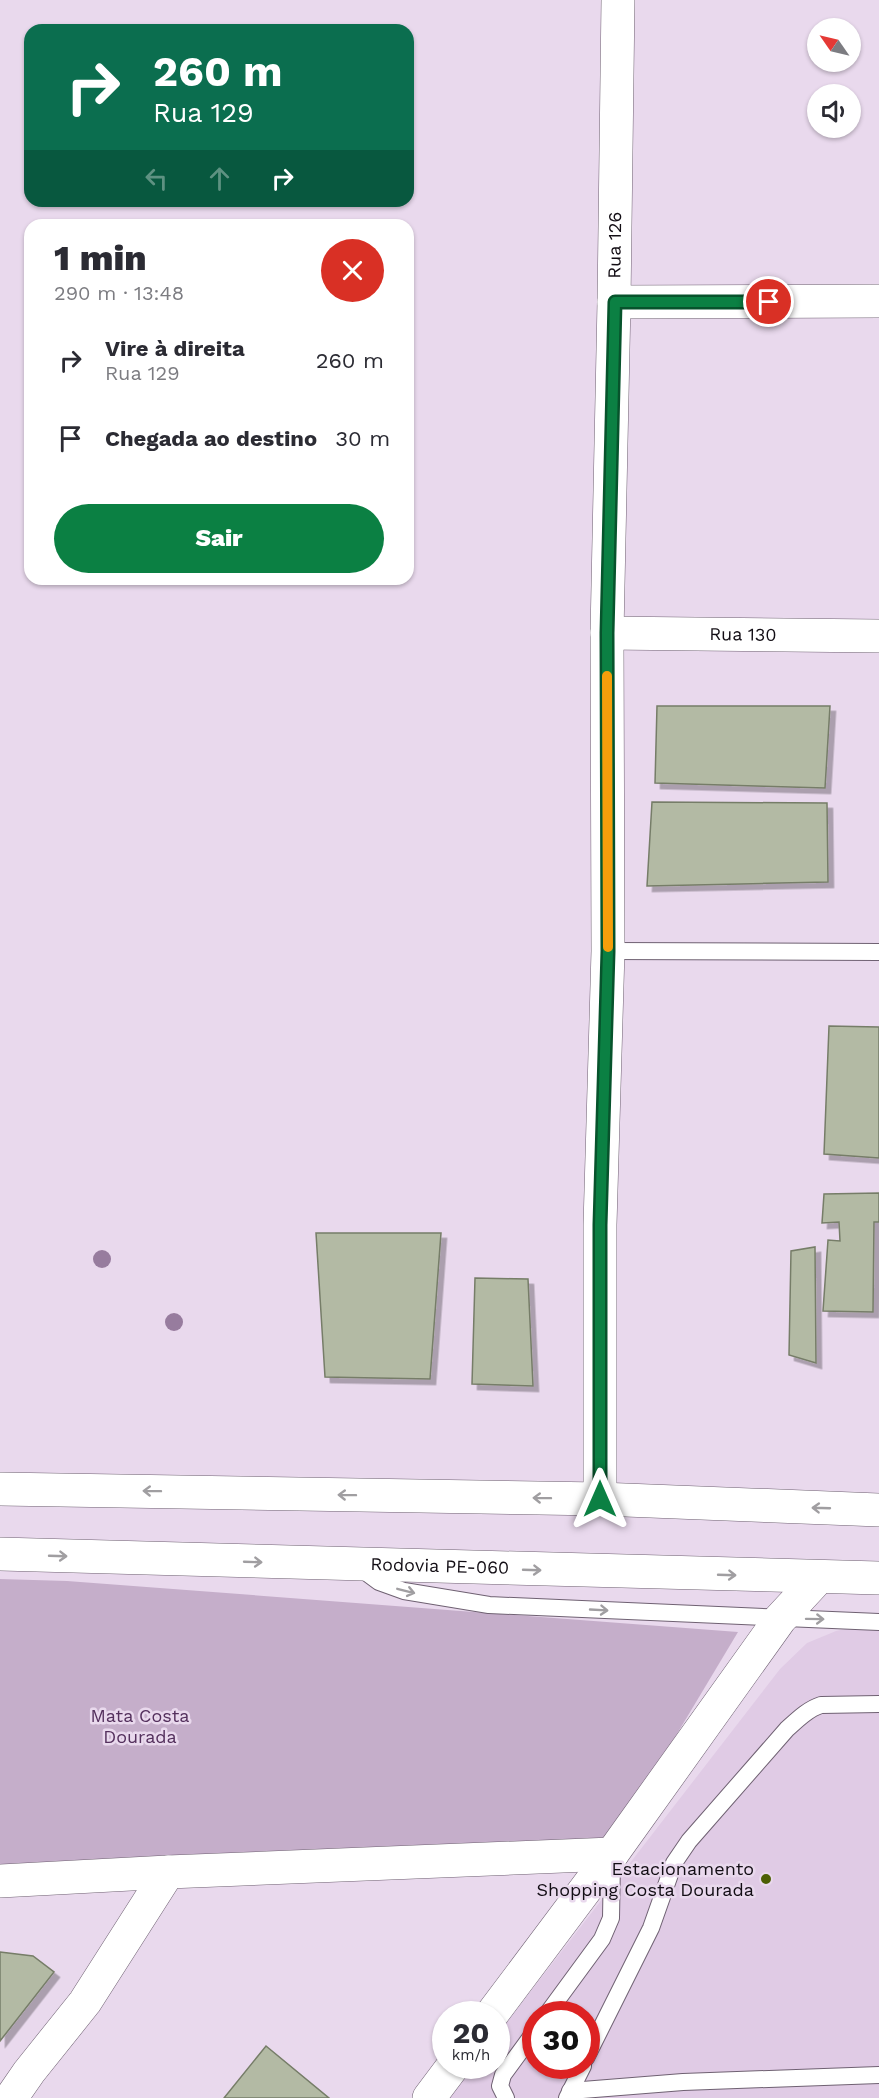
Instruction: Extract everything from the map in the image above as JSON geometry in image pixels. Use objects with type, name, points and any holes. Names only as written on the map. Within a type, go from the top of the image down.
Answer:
[{"type":"main road","name":"Rua 126","points":[[600,1499],[600,1225],[608,951],[607,633],[615,302],[618,0]]},
{"type":"main road","points":[[615,302],[879,301]]},
{"type":"main road","name":"Rua 130","points":[[607,633],[879,636]]},
{"type":"main road","points":[[0,1489],[600,1499],[879,1510]]},
{"type":"main road","name":"Rodovia PE-060","points":[[0,1554],[879,1578]]},
{"type":"main road","points":[[502,2001],[612,1854],[780,1619],[818,1578]]},
{"type":"main road","points":[[0,1881],[612,1854]]},
{"type":"main road","points":[[10,2098],[86,2002],[168,1872]]},
{"type":"main road","points":[[429,2098],[443,2079]]},
{"type":"lane","points":[[608,951],[879,952]]},
{"type":"lane","points":[[354,1564],[379,1582],[404,1591],[489,1605],[879,1622]]},
{"type":"lane","points":[[600,2030],[651,1928],[674,1863],[689,1841],[787,1729],[814,1707],[879,1704]]},
{"type":"lane","points":[[557,2001],[602,1939],[611,1918],[612,1854]]},
{"type":"lane","points":[[506,2098],[500,2086],[503,2075],[522,2049]]},
{"type":"lane","points":[[569,2095],[684,2082],[879,2076]]},
{"type":"lane","points":[[569,2095],[577,2079]]},
{"type":"shaded area","name":"Estacionamento Shopping Costa Dourada","points":[[854,1627],[879,1627],[879,2098],[449,2098],[463,2079],[510,2079],[510,2018],[522,2003],[522,2079],[600,2079],[600,2001],[523,2001],[780,1669],[807,1643],[836,1631]]},
{"type":"green space","name":"Mata Costa Dourada","points":[[0,1579],[67,1581],[738,1632],[608,1849],[0,1871]]},
{"type":"building","points":[[657,706],[830,706],[825,788],[655,783]]},
{"type":"building","points":[[652,802],[827,803],[828,882],[647,886]]},
{"type":"building","points":[[829,1026],[879,1027],[879,1158],[824,1154]]},
{"type":"building","points":[[879,1193],[879,1222],[874,1222],[873,1312],[823,1311],[828,1240],[840,1241],[839,1222],[822,1223],[824,1194]]},
{"type":"building","points":[[316,1233],[441,1233],[430,1379],[325,1377]]},
{"type":"building","points":[[815,1247],[816,1363],[789,1355],[791,1251]]},
{"type":"building","points":[[475,1278],[528,1279],[533,1386],[472,1384]]},
{"type":"building","points":[[0,1952],[33,1956],[54,1972],[0,2041]]},
{"type":"building","points":[[266,2046],[329,2098],[224,2098]]},
{"type":"slow traffic","points":[[607,676],[608,947]]},
{"type":"place","name":"Estacionamento Shopping Costa Dourada","points":[[766,1879]]},
{"type":"route","points":[[600,1499],[600,1225],[608,951],[607,633],[615,302],[769,302]]}]
